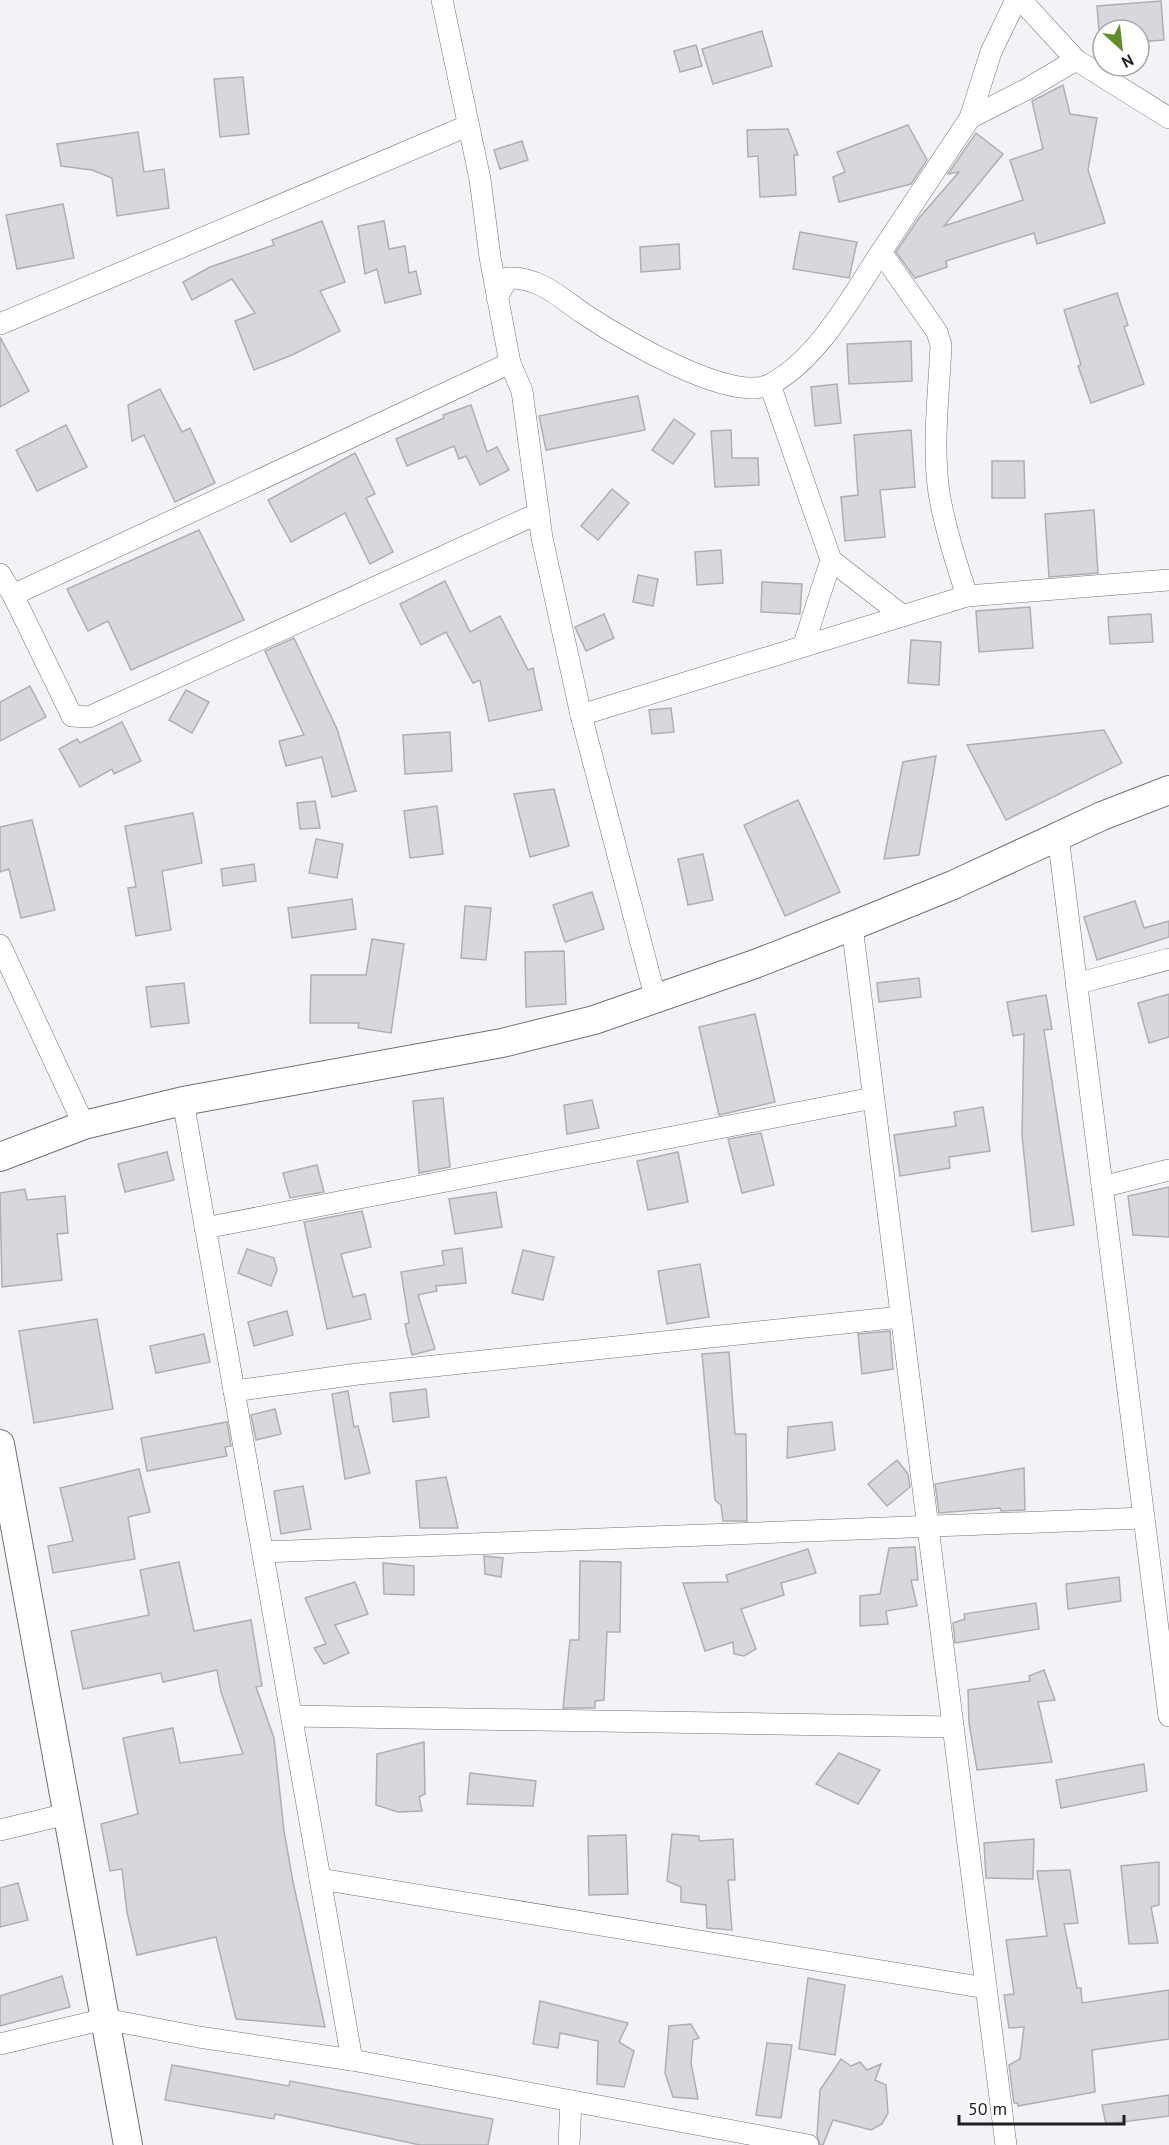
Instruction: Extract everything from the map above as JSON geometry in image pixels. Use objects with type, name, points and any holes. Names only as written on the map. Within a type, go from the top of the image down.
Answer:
[{"type":"main road","points":[[0,1157],[84,1125],[183,1101],[502,1043],[594,1020],[656,1000],[852,926],[953,885],[1058,836],[1169,790]]},
{"type":"main road","points":[[0,1444],[128,2145]]},
{"type":"street","points":[[442,0],[480,179],[497,297],[510,363],[522,391],[542,538],[581,715],[656,1000]]},
{"type":"street","points":[[497,297],[508,278],[524,277],[541,285],[618,336],[679,367],[709,380],[738,387],[770,385],[800,361],[830,327],[970,118],[991,52],[1016,0]]},
{"type":"street","points":[[1021,0],[1076,60],[1169,118]]},
{"type":"street","points":[[970,118],[1076,60]]},
{"type":"street","points":[[0,324],[467,126]]},
{"type":"street","points":[[881,252],[937,332],[941,345],[937,464],[939,492],[951,545],[967,596]]},
{"type":"street","points":[[13,595],[510,363]]},
{"type":"street","points":[[770,385],[831,560],[903,616]]},
{"type":"street","points":[[0,574],[13,595],[72,716],[89,717],[539,513]]},
{"type":"street","points":[[804,644],[831,560]]},
{"type":"street","points":[[581,715],[804,644],[967,596],[1169,580]]},
{"type":"street","points":[[1058,836],[1169,1716]]},
{"type":"street","points":[[852,926],[1006,2145]]},
{"type":"street","points":[[0,945],[84,1125]]},
{"type":"street","points":[[1076,984],[1169,959]]},
{"type":"street","points":[[205,1228],[873,1098]]},
{"type":"street","points":[[183,1101],[352,2060]]},
{"type":"street","points":[[1102,1187],[1169,1170]]},
{"type":"street","points":[[234,1391],[358,1374],[901,1317]]},
{"type":"street","points":[[263,1552],[1144,1518]]},
{"type":"street","points":[[292,1716],[953,1727]]},
{"type":"street","points":[[0,1830],[67,1814]]},
{"type":"street","points":[[321,1879],[986,1988]]},
{"type":"street","points":[[0,2044],[105,2019],[199,2037],[352,2060],[779,2143],[808,2145]]},
{"type":"street","points":[[569,2145],[571,2101]]},
{"type":"building","points":[[1161,1],[1164,40],[1151,41],[1151,18],[1098,18],[1097,6]]},
{"type":"building","points":[[762,31],[772,66],[713,84],[702,49]]},
{"type":"building","points":[[696,45],[702,66],[680,72],[674,51]]},
{"type":"building","points":[[243,77],[249,134],[220,137],[214,79]]},
{"type":"building","points":[[1063,85],[1070,114],[1097,118],[1088,170],[1105,223],[1037,244],[1034,233],[946,261],[947,267],[915,278],[896,252],[919,218],[959,172],[948,174],[976,133],[1003,154],[944,226],[1023,200],[1010,160],[1043,149],[1032,101]]},
{"type":"building","points":[[908,125],[927,160],[911,184],[839,202],[833,177],[845,172],[837,152]]},
{"type":"building","points":[[788,129],[798,155],[794,155],[796,195],[760,197],[758,156],[748,157],[747,130]]},
{"type":"building","points":[[138,132],[144,172],[164,169],[169,208],[117,216],[112,178],[92,170],[61,166],[57,144]]},
{"type":"building","points":[[522,141],[528,160],[500,169],[494,150]]},
{"type":"building","points":[[63,204],[74,258],[17,269],[6,215]]},
{"type":"building","points":[[322,221],[345,282],[320,291],[340,331],[292,355],[254,370],[235,321],[255,313],[232,279],[192,300],[183,282],[210,267],[274,245],[272,240]]},
{"type":"building","points":[[384,221],[389,249],[405,246],[409,273],[416,271],[421,294],[385,303],[377,269],[365,274],[358,226]]},
{"type":"building","points":[[800,232],[857,242],[849,278],[793,269]]},
{"type":"building","points":[[679,244],[680,269],[641,272],[640,247]]},
{"type":"building","points":[[1117,293],[1128,325],[1124,327],[1144,384],[1091,403],[1078,366],[1081,365],[1064,310]]},
{"type":"building","points":[[0,337],[29,391],[0,407]]},
{"type":"building","points":[[911,341],[912,381],[849,384],[847,344]]},
{"type":"building","points":[[837,384],[841,423],[815,426],[811,387]]},
{"type":"building","points":[[160,389],[182,432],[190,428],[215,483],[175,502],[144,435],[132,441],[128,405]]},
{"type":"building","points":[[638,396],[645,430],[546,450],[539,416]]},
{"type":"building","points":[[471,405],[487,452],[497,447],[509,470],[480,485],[466,456],[459,459],[454,446],[407,466],[396,439],[444,418],[443,415]]},
{"type":"building","points":[[674,419],[695,434],[673,464],[652,450]]},
{"type":"building","points":[[66,425],[87,467],[37,491],[16,450]]},
{"type":"building","points":[[731,430],[732,458],[758,458],[759,485],[715,487],[711,431]]},
{"type":"building","points":[[911,430],[915,487],[880,490],[885,537],[845,541],[841,497],[858,495],[854,435]]},
{"type":"building","points":[[355,453],[375,494],[366,498],[393,552],[370,564],[345,513],[291,542],[268,500]]},
{"type":"building","points":[[992,461],[1024,461],[1025,498],[992,498]]},
{"type":"building","points":[[612,489],[629,503],[598,540],[581,526]]},
{"type":"building","points":[[1094,510],[1098,573],[1049,577],[1045,514]]},
{"type":"building","points":[[199,530],[244,620],[131,670],[108,621],[88,631],[67,589]]},
{"type":"building","points":[[721,550],[723,583],[697,585],[695,552]]},
{"type":"building","points":[[638,575],[658,579],[653,606],[633,602]]},
{"type":"building","points":[[445,581],[470,632],[500,616],[528,670],[533,668],[542,710],[489,721],[480,680],[473,683],[446,632],[421,645],[400,604]]},
{"type":"building","points":[[762,582],[802,584],[800,614],[761,612]]},
{"type":"building","points":[[1030,607],[1033,648],[979,652],[976,611]]},
{"type":"building","points":[[604,614],[614,638],[586,651],[575,627]]},
{"type":"building","points":[[1151,614],[1153,642],[1110,644],[1108,617]]},
{"type":"building","points":[[294,638],[337,729],[356,791],[332,797],[322,757],[286,766],[279,741],[304,735],[265,651]]},
{"type":"building","points":[[911,640],[941,642],[939,685],[908,683]]},
{"type":"building","points":[[30,686],[46,717],[0,741],[0,702]]},
{"type":"building","points":[[186,690],[209,702],[192,733],[169,720]]},
{"type":"building","points":[[671,708],[674,732],[652,734],[649,710]]},
{"type":"building","points":[[122,722],[141,761],[114,774],[112,769],[80,787],[59,749],[77,739],[80,743]]},
{"type":"building","points":[[1104,730],[1122,763],[1006,820],[967,745]]},
{"type":"building","points":[[450,732],[452,771],[405,774],[403,735]]},
{"type":"building","points":[[936,756],[919,855],[884,859],[903,762]]},
{"type":"building","points":[[554,789],[569,846],[530,857],[514,794]]},
{"type":"building","points":[[798,800],[840,892],[785,916],[744,825]]},
{"type":"building","points":[[315,801],[320,828],[300,829],[297,803]]},
{"type":"building","points":[[437,806],[443,854],[410,858],[404,811]]},
{"type":"building","points":[[193,813],[202,863],[162,871],[171,930],[136,936],[128,888],[136,887],[125,826]]},
{"type":"building","points":[[32,820],[55,910],[21,918],[9,869],[0,872],[0,827]]},
{"type":"building","points":[[316,839],[343,844],[337,878],[309,873]]},
{"type":"building","points":[[703,854],[713,900],[688,905],[678,859]]},
{"type":"building","points":[[254,864],[256,881],[223,886],[221,869]]},
{"type":"building","points":[[592,892],[604,929],[565,942],[553,905]]},
{"type":"building","points":[[352,899],[356,929],[292,938],[288,908]]},
{"type":"building","points":[[1135,901],[1144,928],[1169,921],[1169,937],[1097,960],[1084,917]]},
{"type":"building","points":[[465,906],[491,908],[486,960],[461,958]]},
{"type":"building","points":[[372,939],[404,944],[391,1033],[358,1028],[359,1023],[310,1023],[311,975],[366,975]]},
{"type":"building","points":[[564,951],[566,1004],[526,1007],[525,952]]},
{"type":"building","points":[[919,978],[921,997],[879,1002],[877,983]]},
{"type":"building","points":[[184,983],[189,1023],[151,1027],[146,987]]},
{"type":"building","points":[[1169,994],[1169,1037],[1149,1043],[1138,1003]]},
{"type":"building","points":[[1046,995],[1052,1029],[1044,1030],[1074,1225],[1032,1232],[1022,1135],[1024,1034],[1013,1036],[1007,1002]]},
{"type":"building","points":[[755,1014],[775,1102],[719,1115],[699,1027]]},
{"type":"building","points":[[443,1098],[450,1167],[419,1173],[413,1101]]},
{"type":"building","points":[[592,1100],[599,1128],[567,1134],[564,1105]]},
{"type":"building","points":[[983,1107],[990,1151],[949,1157],[950,1168],[900,1176],[894,1135],[956,1126],[954,1112]]},
{"type":"building","points":[[761,1133],[774,1185],[742,1193],[728,1139]]},
{"type":"building","points":[[167,1152],[174,1180],[125,1192],[118,1164]]},
{"type":"building","points":[[678,1152],[688,1202],[648,1210],[637,1161]]},
{"type":"building","points":[[317,1165],[324,1192],[290,1198],[283,1173]]},
{"type":"building","points":[[1169,1187],[1169,1237],[1133,1235],[1128,1196]]},
{"type":"building","points":[[25,1189],[27,1200],[65,1196],[68,1233],[57,1234],[62,1280],[2,1287],[0,1193]]},
{"type":"building","points":[[496,1192],[502,1227],[455,1234],[449,1199]]},
{"type":"building","points":[[362,1211],[371,1247],[341,1254],[353,1297],[365,1294],[371,1319],[327,1329],[304,1222]]},
{"type":"building","points":[[462,1248],[466,1283],[436,1286],[437,1291],[418,1295],[435,1349],[412,1355],[405,1324],[409,1323],[401,1272],[444,1265],[442,1251]]},
{"type":"building","points":[[247,1249],[274,1258],[277,1270],[271,1286],[238,1273]]},
{"type":"building","points":[[523,1250],[554,1257],[543,1300],[512,1293]]},
{"type":"building","points":[[700,1264],[709,1317],[667,1324],[658,1271]]},
{"type":"building","points":[[287,1311],[293,1335],[254,1346],[248,1322]]},
{"type":"building","points":[[97,1319],[113,1409],[34,1423],[19,1331]]},
{"type":"building","points":[[890,1331],[893,1369],[862,1374],[858,1334]]},
{"type":"building","points":[[204,1334],[210,1362],[156,1373],[150,1346]]},
{"type":"building","points":[[729,1352],[735,1434],[746,1434],[747,1521],[723,1521],[721,1505],[715,1500],[702,1354]]},
{"type":"building","points":[[426,1389],[429,1417],[393,1422],[390,1393]]},
{"type":"building","points":[[348,1391],[354,1427],[358,1426],[370,1473],[345,1479],[332,1394]]},
{"type":"building","points":[[275,1409],[281,1434],[256,1440],[251,1415]]},
{"type":"building","points":[[227,1422],[231,1446],[225,1447],[227,1456],[147,1471],[141,1438]]},
{"type":"building","points":[[832,1422],[835,1450],[787,1458],[788,1427]]},
{"type":"building","points":[[897,1460],[908,1474],[910,1487],[887,1506],[868,1484]]},
{"type":"building","points":[[1024,1468],[1025,1510],[1001,1511],[1000,1508],[939,1513],[935,1484]]},
{"type":"building","points":[[139,1469],[150,1512],[128,1517],[135,1559],[53,1573],[48,1546],[73,1541],[60,1488]]},
{"type":"building","points":[[446,1477],[458,1528],[420,1528],[416,1481]]},
{"type":"building","points":[[303,1486],[311,1529],[281,1534],[274,1491]]},
{"type":"building","points":[[915,1547],[918,1580],[911,1580],[917,1606],[886,1611],[888,1624],[860,1626],[860,1596],[880,1594],[889,1548]]},
{"type":"building","points":[[808,1549],[816,1573],[781,1583],[784,1595],[741,1609],[756,1649],[744,1656],[734,1654],[733,1642],[705,1651],[683,1583],[728,1582],[726,1575]]},
{"type":"building","points":[[484,1556],[503,1558],[501,1577],[485,1574]]},
{"type":"building","points":[[580,1561],[621,1562],[620,1632],[607,1632],[604,1700],[595,1701],[595,1708],[563,1708],[570,1640],[579,1640]]},
{"type":"building","points":[[179,1562],[194,1631],[251,1620],[262,1686],[256,1687],[274,1738],[284,1831],[293,1882],[325,2027],[236,2019],[216,1937],[137,1955],[127,1912],[122,1869],[110,1871],[101,1824],[138,1814],[123,1738],[173,1728],[180,1763],[243,1754],[221,1692],[217,1670],[163,1682],[161,1673],[83,1689],[71,1631],[149,1615],[140,1570]]},
{"type":"building","points":[[383,1563],[414,1566],[414,1595],[384,1594]]},
{"type":"building","points":[[1119,1577],[1121,1601],[1068,1609],[1066,1584]]},
{"type":"building","points":[[355,1582],[368,1614],[335,1625],[349,1653],[324,1664],[314,1648],[326,1644],[305,1598]]},
{"type":"building","points":[[1036,1603],[1039,1629],[955,1643],[953,1623],[965,1619],[964,1614]]},
{"type":"building","points":[[1044,1670],[1055,1700],[1038,1702],[1052,1762],[977,1770],[969,1723],[968,1690],[1030,1681],[1029,1676]]},
{"type":"building","points":[[424,1742],[425,1794],[419,1797],[422,1811],[398,1812],[376,1805],[377,1754]]},
{"type":"building","points":[[839,1753],[880,1770],[858,1804],[816,1784]]},
{"type":"building","points":[[1144,1764],[1147,1791],[1061,1808],[1056,1780]]},
{"type":"building","points":[[470,1773],[536,1781],[533,1806],[467,1804]]},
{"type":"building","points":[[672,1834],[699,1836],[699,1841],[733,1839],[735,1880],[728,1880],[732,1930],[707,1928],[706,1905],[681,1902],[681,1887],[667,1881]]},
{"type":"building","points":[[626,1835],[628,1894],[589,1895],[588,1836]]},
{"type":"building","points":[[1034,1839],[1033,1879],[986,1878],[984,1843]]},
{"type":"building","points":[[1159,1862],[1159,1905],[1151,1907],[1158,1943],[1129,1944],[1121,1866]]},
{"type":"building","points":[[1070,1870],[1078,1923],[1064,1924],[1077,1988],[1081,1988],[1082,2003],[1169,1990],[1169,2039],[1092,2050],[1095,2092],[1018,2106],[1018,2103],[1014,2103],[1009,2065],[1020,2059],[1024,2027],[1009,2028],[1004,1995],[1014,1994],[1006,1940],[1047,1936],[1037,1871]]},
{"type":"building","points":[[18,1883],[28,1920],[0,1927],[0,1888]]},
{"type":"building","points":[[62,1976],[70,2007],[0,2026],[0,1996]]},
{"type":"building","points":[[808,1978],[845,1985],[835,2055],[799,2049]]},
{"type":"building","points":[[540,2001],[628,2023],[619,2042],[634,2051],[624,2087],[597,2084],[598,2041],[560,2033],[558,2048],[533,2044]]},
{"type":"building","points":[[691,2024],[699,2038],[693,2040],[691,2063],[698,2099],[673,2097],[665,2073],[669,2026]]},
{"type":"building","points":[[767,2043],[792,2045],[781,2118],[756,2115]]},
{"type":"building","points":[[841,2059],[851,2066],[860,2062],[867,2070],[881,2064],[875,2080],[886,2085],[888,2113],[882,2124],[871,2130],[833,2120],[823,2145],[820,2145],[817,2136],[820,2090]]},
{"type":"building","points":[[172,2065],[289,2086],[290,2081],[493,2119],[488,2145],[420,2145],[275,2114],[274,2119],[165,2100]]},
{"type":"building","points":[[1169,2095],[1169,2116],[1106,2124],[1102,2105]]}]
